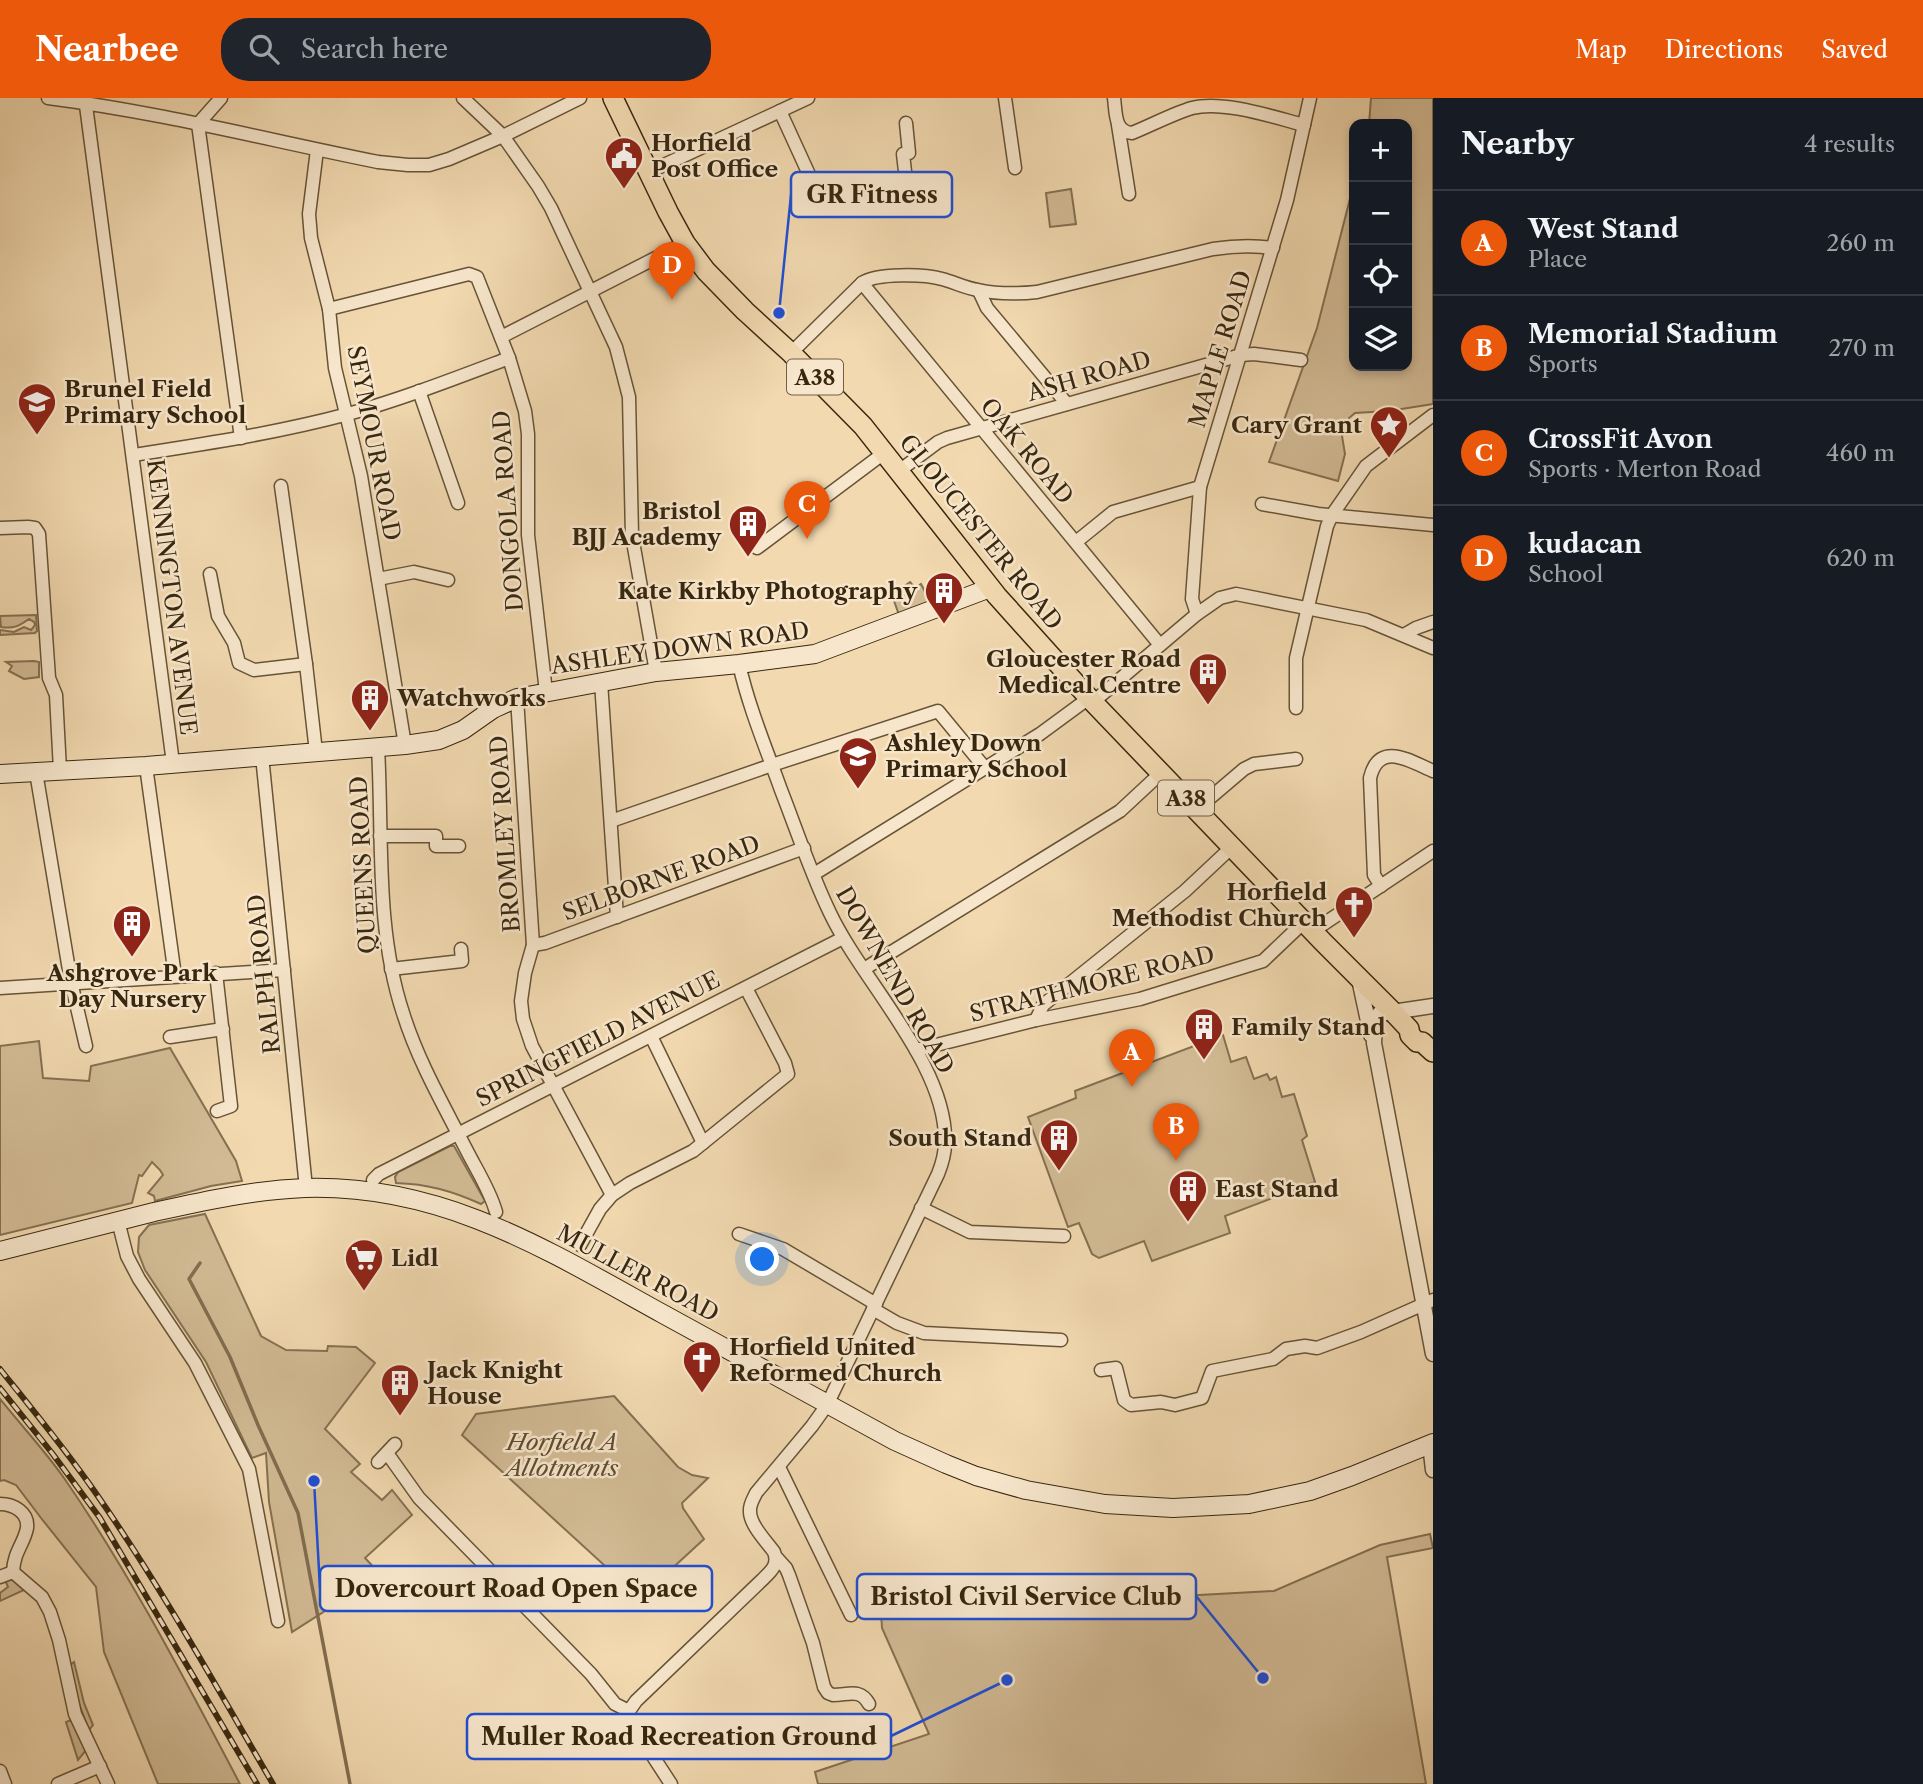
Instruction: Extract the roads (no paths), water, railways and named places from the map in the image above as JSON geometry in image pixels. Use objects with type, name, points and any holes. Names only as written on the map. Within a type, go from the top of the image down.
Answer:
[{"type":"main road","name":"GLOUCESTER ROAD","points":[[613,98],[685,243],[723,289],[863,426],[990,588],[1091,700],[1421,1041]]},
{"type":"main road","name":"ASHLEY DOWN ROAD","points":[[0,774],[146,766],[378,748],[439,740],[463,730],[493,709],[517,698],[656,672],[815,654],[990,588]]},
{"type":"main road","name":"MULLER ROAD","points":[[0,1251],[216,1198],[306,1188],[387,1194],[449,1208],[575,1254],[827,1405],[895,1441],[976,1476],[1026,1490],[1105,1504],[1173,1508],[1249,1504],[1310,1491],[1432,1443]]},
{"type":"street","points":[[48,98],[85,100],[317,150],[408,165],[429,165],[449,159],[580,98]]},
{"type":"street","points":[[221,98],[198,124],[241,438]]},
{"type":"street","points":[[463,98],[502,136],[538,186],[551,208],[616,347],[629,397],[632,536],[656,672]]},
{"type":"street","points":[[649,172],[808,98]]},
{"type":"street","points":[[1005,98],[1015,169]]},
{"type":"street","points":[[1114,98],[1129,194]]},
{"type":"street","name":"MAPLE ROAD","points":[[1197,614],[1192,599],[1200,487],[1287,200],[1310,98]]},
{"type":"street","name":"KENNINGTON AVENUE","points":[[85,100],[173,763]]},
{"type":"street","points":[[1118,125],[1126,133],[1132,133],[1194,108],[1208,107],[1251,111],[1304,125]]},
{"type":"street","points":[[780,111],[818,194],[906,180],[903,154],[909,153],[905,124]]},
{"type":"street","name":"SEYMOUR ROAD","points":[[317,150],[309,214],[311,238],[329,309],[335,368],[361,477],[405,745]]},
{"type":"street","points":[[501,337],[685,243]]},
{"type":"street","points":[[791,353],[862,284],[873,277],[927,276],[979,291],[1023,294],[1213,249],[1238,246],[1273,248]]},
{"type":"street","name":"DONGOLA ROAD","points":[[329,309],[469,274],[477,277],[509,358],[525,411],[528,434],[528,535],[546,692]]},
{"type":"street","name":"OAK ROAD","points":[[862,284],[1160,645]]},
{"type":"street","points":[[979,291],[987,309],[1067,404]]},
{"type":"street","name":"ASH ROAD","points":[[899,471],[938,442],[1241,355],[1301,360]]},
{"type":"street","points":[[133,456],[241,438],[347,414],[509,358]]},
{"type":"street","points":[[419,391],[458,503]]},
{"type":"street","points":[[1296,708],[1296,659],[1327,526],[1332,515],[1366,466],[1433,415]]},
{"type":"street","points":[[757,548],[884,453]]},
{"type":"street","points":[[281,486],[316,752]]},
{"type":"street","points":[[1076,542],[1113,512],[1200,487]]},
{"type":"street","points":[[1262,504],[1332,515],[1432,520]]},
{"type":"street","points":[[0,528],[36,528],[39,534],[49,678],[56,695],[60,770]]},
{"type":"street","points":[[378,579],[414,572],[448,580]]},
{"type":"street","points":[[210,574],[218,616],[234,643],[239,663],[254,670],[306,664]]},
{"type":"street","points":[[814,874],[1091,700],[1220,598],[1236,594],[1366,620],[1433,648]]},
{"type":"street","points":[[1404,635],[1433,622]]},
{"type":"street","name":"DOWNEND ROAD","points":[[739,664],[753,716],[831,916],[928,1072],[945,1128],[943,1158],[938,1174],[827,1405],[756,1493],[751,1504],[749,1512],[752,1521],[776,1557]]},
{"type":"street","points":[[601,682],[618,917]]},
{"type":"street","name":"BROMLEY ROAD","points":[[517,698],[533,945],[521,1001],[523,1019],[532,1046],[612,1195]]},
{"type":"street","points":[[611,821],[938,711],[985,768]]},
{"type":"street","name":"QUEENS ROAD","points":[[378,748],[383,909],[391,969],[403,1013],[423,1064],[496,1212]]},
{"type":"street","name":"RALPH ROAD","points":[[262,756],[306,1188]]},
{"type":"street","points":[[1381,886],[1374,876],[1370,778],[1372,769],[1376,763],[1390,756],[1400,756],[1433,771]]},
{"type":"street","points":[[1197,809],[1244,769],[1254,764],[1296,759]]},
{"type":"street","points":[[146,766],[174,976]]},
{"type":"street","points":[[36,772],[71,982],[86,1046]]},
{"type":"street","points":[[864,969],[1121,811],[1162,772]]},
{"type":"street","points":[[380,836],[436,836],[436,846],[458,846]]},
{"type":"street","points":[[1036,1020],[1043,1005],[1185,891],[1233,846]]},
{"type":"street","name":"SELBORNE ROAD","points":[[533,945],[618,917],[804,848]]},
{"type":"street","name":"STRATHMORE ROAD","points":[[916,1050],[1036,1020],[1140,999],[1263,961],[1308,927],[1381,886],[1433,851]]},
{"type":"street","name":"SPRINGFIELD AVENUE","points":[[373,1180],[379,1174],[458,1133],[843,937]]},
{"type":"street","points":[[391,969],[462,961],[461,950]]},
{"type":"street","points":[[0,988],[284,970]]},
{"type":"street","points":[[216,974],[232,1106],[217,1111]]},
{"type":"street","points":[[1359,979],[1429,1302],[1433,1354]]},
{"type":"street","points":[[575,1254],[604,1203],[612,1195],[703,1143],[788,1074],[785,1063],[746,988]]},
{"type":"street","points":[[1374,1043],[1394,1013],[1433,1006]]},
{"type":"street","points":[[170,1037],[223,1029]]},
{"type":"street","points":[[651,1036],[703,1143]]},
{"type":"street","points":[[921,1208],[970,1233],[1064,1236]]},
{"type":"street","points":[[118,1221],[124,1249],[139,1279],[195,1363],[249,1469],[278,1621]]},
{"type":"street","points":[[739,1234],[783,1249],[897,1322],[922,1333],[1061,1340]]},
{"type":"street","points":[[1101,1370],[1116,1367],[1124,1399],[1131,1405],[1161,1402],[1175,1405],[1202,1398],[1212,1371],[1273,1359],[1286,1349],[1305,1346],[1317,1348],[1429,1302]]},
{"type":"street","points":[[1432,1443],[1433,1470]]},
{"type":"street","points":[[387,1453],[419,1498],[591,1674],[615,1704],[629,1711]]},
{"type":"street","points":[[779,1467],[851,1615]]},
{"type":"street","points":[[0,1504],[18,1508],[26,1517],[27,1527],[13,1559],[13,1572],[42,1597],[50,1612],[75,1714],[108,1784]]},
{"type":"street","points":[[671,1784],[630,1721],[629,1711],[636,1701],[773,1569],[776,1557]]},
{"type":"street","points":[[776,1557],[789,1575],[826,1690],[833,1695],[858,1693],[865,1697],[869,1704]]},
{"type":"street","points":[[0,1577],[13,1572]]},
{"type":"street","points":[[58,1784],[100,1766]]},
{"type":"street","points":[[0,1771],[5,1784]]},
{"type":"waterway","points":[[200,1263],[189,1279],[230,1357],[298,1513],[350,1784]]},
{"type":"railway","points":[[0,1369],[72,1460],[119,1527],[187,1636],[273,1784]]},
{"type":"railway","points":[[0,1388],[100,1518],[257,1784]]},
{"type":"place","name":"Horfield Post Office","points":[[624,190]]},
{"type":"place","name":"kudacan","points":[[672,300]]},
{"type":"place","name":"GR Fitness","points":[[779,313]]},
{"type":"place","name":"Brunel Field Primary School","points":[[37,436]]},
{"type":"place","name":"Cary Grant","points":[[1389,459]]},
{"type":"place","name":"CrossFit Avon","points":[[807,539]]},
{"type":"place","name":"Bristol BJJ Academy","points":[[748,558]]},
{"type":"place","name":"Kate Kirkby Photography","points":[[944,625]]},
{"type":"place","name":"Gloucester Road Medical Centre","points":[[1208,706]]},
{"type":"place","name":"Watchworks","points":[[370,732]]},
{"type":"place","name":"Ashley Down Primary School","points":[[858,790]]},
{"type":"place","name":"Horfield Methodist Church","points":[[1354,939]]},
{"type":"place","name":"Ashgrove Park Day Nursery","points":[[132,958]]},
{"type":"place","name":"Family Stand","points":[[1204,1061]]},
{"type":"place","name":"West Stand","points":[[1132,1087]]},
{"type":"place","name":"Memorial Stadium","points":[[1176,1161]]},
{"type":"place","name":"South Stand","points":[[1059,1172]]},
{"type":"place","name":"East Stand","points":[[1188,1223]]},
{"type":"place","name":"Lidl","points":[[364,1292]]},
{"type":"place","name":"Horfield United Reformed Church","points":[[702,1394]]},
{"type":"place","name":"Jack Knight House","points":[[400,1417]]},
{"type":"place","name":"Dovercourt Road Open Space","points":[[314,1481]]},
{"type":"place","name":"Bristol Civil Service Club","points":[[1263,1678]]},
{"type":"place","name":"Muller Road Recreation Ground","points":[[1007,1680]]},
{"type":"park label","name":"Horfield A Allotments","points":[[562,1455]]}]
